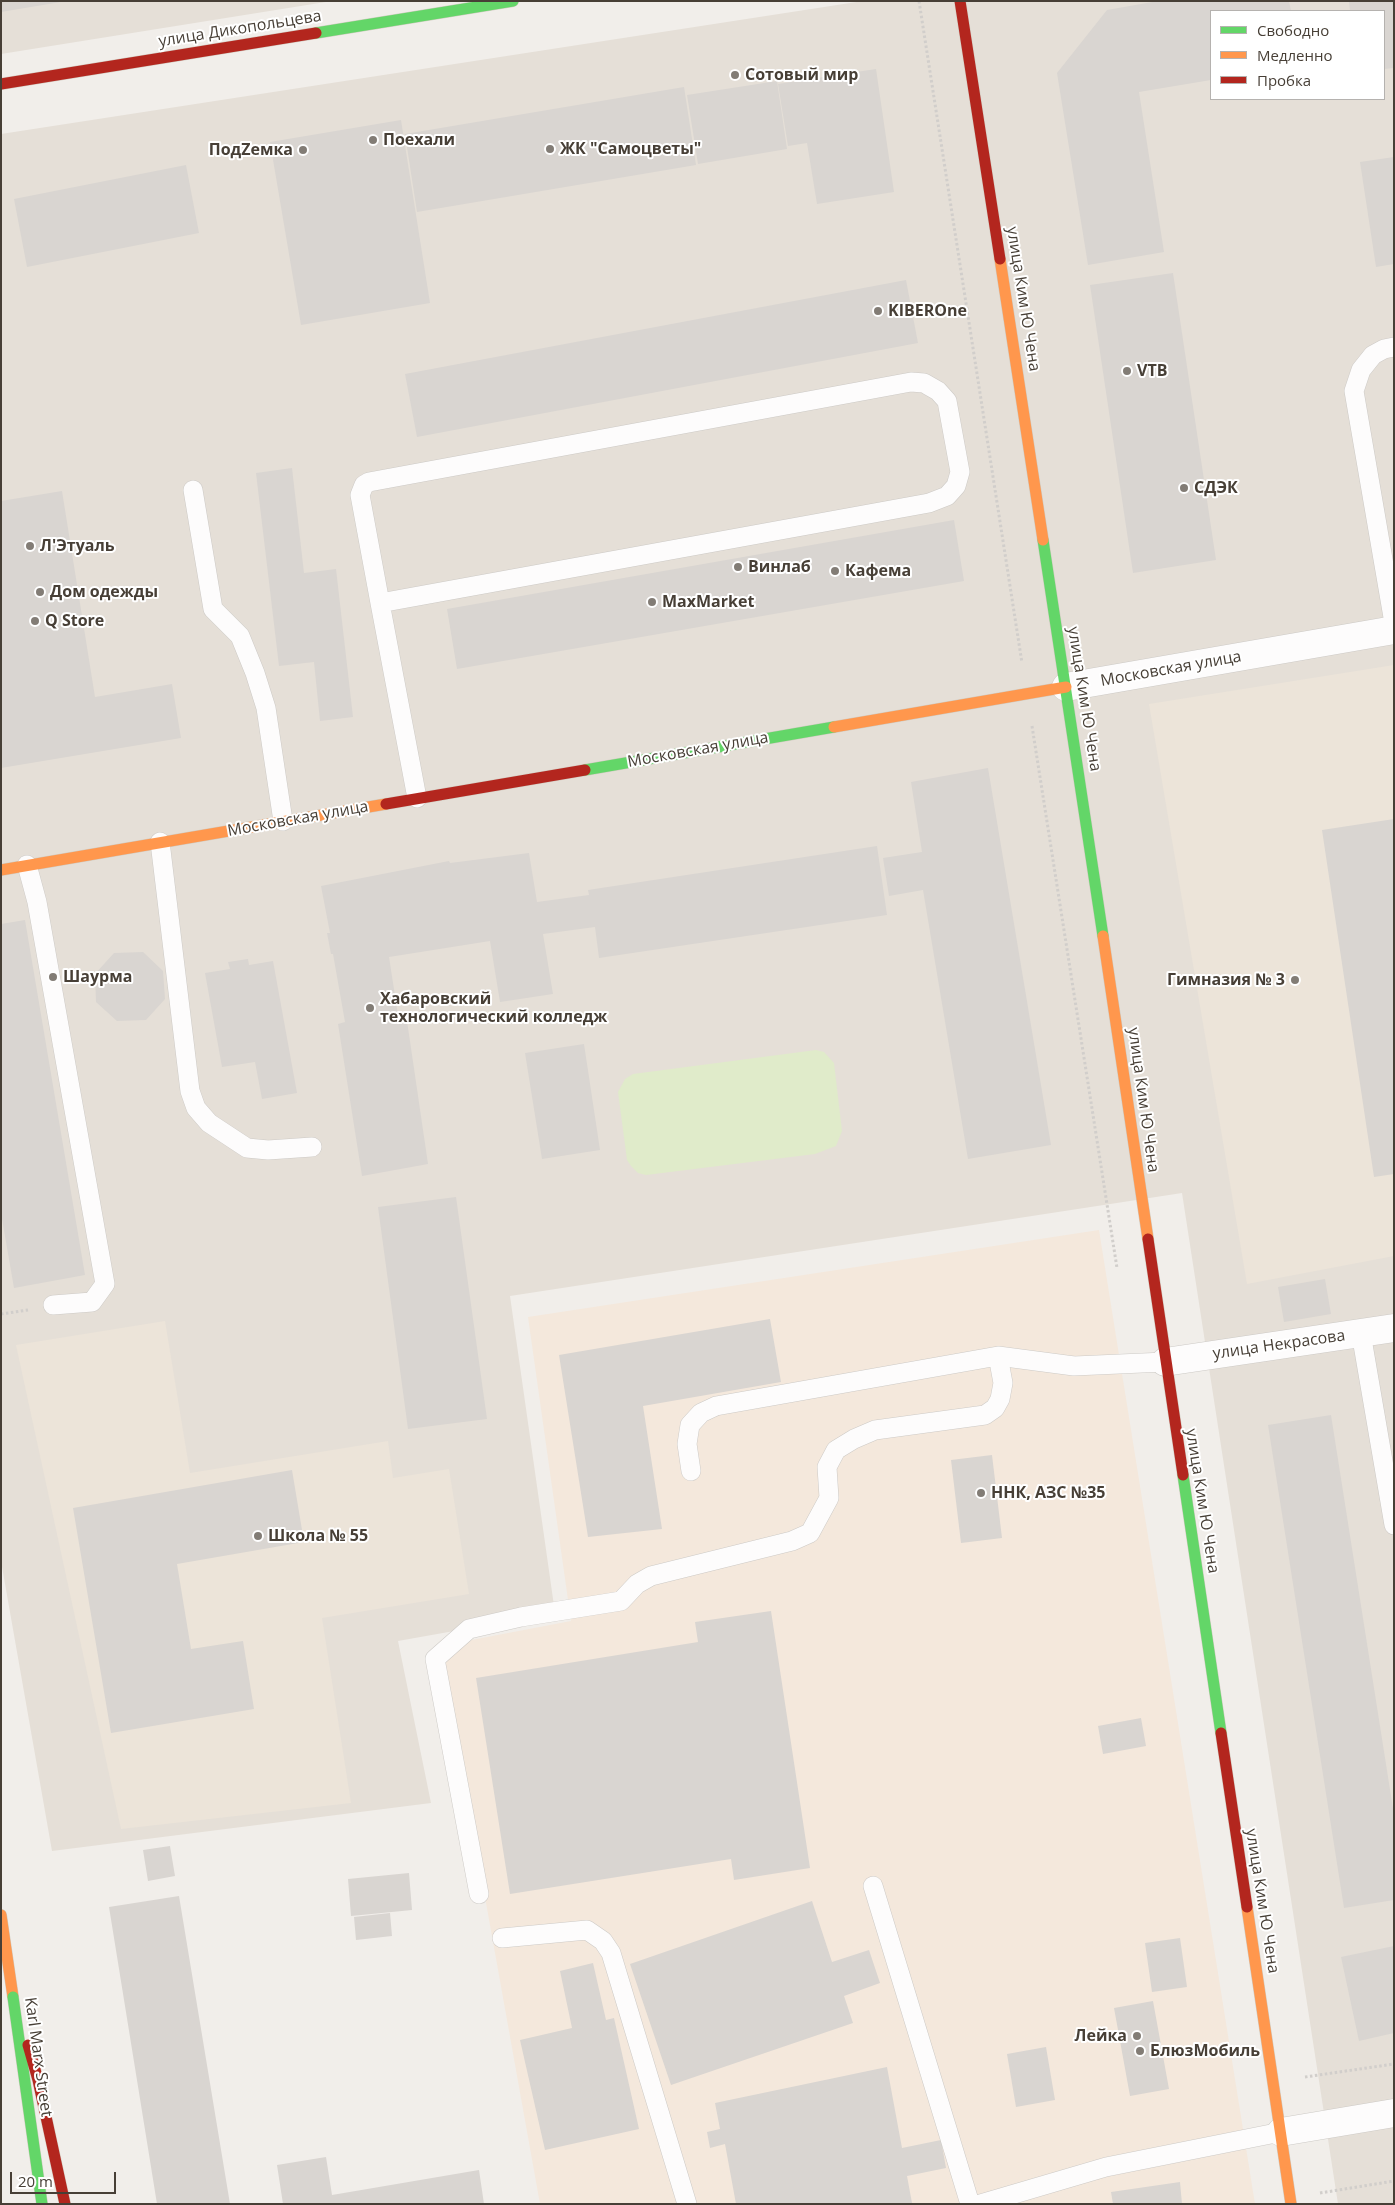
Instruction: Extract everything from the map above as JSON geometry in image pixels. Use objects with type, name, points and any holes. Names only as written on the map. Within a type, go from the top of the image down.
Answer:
[{"type":"street","name":"улица Дикопольцева","points":[[1,84],[417,9],[514,1]]},
{"type":"street","name":"улица Ким Ю Чена","points":[[960,1],[1066,687],[1291,2201]]},
{"type":"street","name":"Московская улица","points":[[1,870],[1394,630]]},
{"type":"street","name":"улица Некрасова","points":[[1165,1362],[1394,1328]]},
{"type":"street","name":"Karl Marx Street","points":[[1,1915],[42,2204]]},
{"type":"street","points":[[13,1997],[38,2080],[65,2204]]},
{"type":"street","points":[[1281,2132],[1394,2113]]},
{"type":"lane","points":[[1394,348],[1384,349],[1374,355],[1361,370],[1354,391],[1394,623]]},
{"type":"lane","points":[[380,603],[929,503],[947,496],[956,486],[960,472],[947,401],[938,391],[924,384],[911,382],[369,482],[364,485],[360,495],[380,603],[417,798]]},
{"type":"lane","points":[[194,490],[213,610],[240,636],[256,673],[266,708],[283,821]]},
{"type":"lane","points":[[160,842],[190,1090],[196,1108],[209,1123],[246,1148],[268,1150],[312,1147]]},
{"type":"lane","points":[[27,865],[37,902],[105,1284],[92,1302],[53,1305]]},
{"type":"lane","points":[[1361,1334],[1390,1480],[1394,1525]]},
{"type":"lane","points":[[691,1471],[687,1444],[690,1425],[701,1413],[716,1406],[998,1356],[1074,1366],[1165,1362]]},
{"type":"lane","points":[[479,1894],[435,1659],[469,1629],[521,1617],[621,1600],[637,1584],[650,1576],[792,1541],[810,1533],[829,1498],[827,1467],[836,1450],[854,1438],[875,1430],[985,1415],[995,1408],[1000,1399],[1003,1384],[998,1356]]},
{"type":"lane","points":[[873,1886],[970,2204]]},
{"type":"lane","points":[[502,1938],[587,1930],[603,1941],[611,1953],[687,2204]]},
{"type":"lane","points":[[980,2204],[1106,2167],[1281,2132]]},
{"type":"path","points":[[919,1],[1118,1275]]},
{"type":"path","points":[[1273,2082],[1394,2064]]},
{"type":"path","points":[[1291,2201],[1394,2181]]},
{"type":"shaded area","points":[[1,1],[332,1],[1,54]]},
{"type":"shaded area","points":[[863,1],[1394,1],[1394,2204],[1338,2204],[1182,1193],[510,1296],[555,1613],[398,1641],[431,1803],[52,1851],[1,1561],[1,134]]},
{"type":"shaded area","name":"Гимназия № 3","points":[[1394,665],[1394,1256],[1247,1284],[1149,704]]},
{"type":"shaded area","points":[[1099,1230],[1255,2204],[540,2204],[440,1646],[571,1621],[528,1317]]},
{"type":"shaded area","name":"Школа № 55","points":[[165,1321],[190,1473],[388,1441],[393,1478],[449,1469],[469,1594],[322,1618],[351,1803],[121,1829],[16,1345]]},
{"type":"green space","points":[[816,1050],[824,1052],[834,1063],[842,1131],[836,1146],[815,1154],[646,1175],[638,1173],[627,1160],[618,1092],[625,1079],[633,1074]]},
{"type":"building","points":[[1,1],[61,1],[61,2],[1,12]]},
{"type":"building","points":[[1158,1],[1289,1],[1291,10],[1210,10],[1210,80],[1139,92],[1164,252],[1088,265],[1057,73],[1107,10]]},
{"type":"building","points":[[1349,1],[1394,1],[1394,68],[1385,69],[1385,10],[1350,10]]},
{"type":"building","points":[[876,69],[894,192],[817,204],[807,143],[788,146],[778,84]]},
{"type":"building","points":[[777,81],[787,149],[698,164],[687,95]]},
{"type":"building","name":"ЖК \"Самоцветы\"","points":[[684,87],[696,165],[417,212],[405,134]]},
{"type":"building","points":[[401,120],[430,303],[301,325],[270,142]]},
{"type":"building","points":[[1394,157],[1394,264],[1376,267],[1360,162]]},
{"type":"building","points":[[186,165],[199,233],[27,267],[14,199]]},
{"type":"building","points":[[1173,273],[1216,560],[1133,573],[1090,285]]},
{"type":"building","points":[[906,280],[918,343],[417,437],[405,374]]},
{"type":"building","points":[[292,468],[304,573],[336,569],[353,717],[320,721],[314,662],[279,666],[256,473]]},
{"type":"building","name":"Дом одежды","points":[[62,491],[95,697],[172,684],[181,738],[1,768],[1,501]]},
{"type":"building","points":[[954,520],[964,581],[457,669],[447,609]]},
{"type":"building","points":[[988,768],[1051,1145],[968,1159],[923,890],[889,896],[883,858],[922,852],[911,782]]},
{"type":"building","points":[[1394,819],[1394,1174],[1374,1177],[1322,830]]},
{"type":"building","name":"Хабаровский технологический колледж","points":[[877,846],[887,915],[599,958],[595,927],[543,934],[553,994],[500,1002],[490,941],[389,957],[398,1015],[406,1014],[428,1164],[362,1176],[338,1024],[345,1022],[333,954],[331,954],[327,933],[330,933],[321,886],[449,861],[450,863],[529,853],[537,902],[589,895],[588,890]]},
{"type":"building","points":[[25,920],[85,1275],[14,1288],[1,1213],[1,924]]},
{"type":"building","points":[[143,952],[163,971],[165,999],[146,1020],[117,1021],[96,1002],[95,974],[114,953]]},
{"type":"building","points":[[248,959],[249,965],[273,961],[297,1093],[262,1099],[255,1062],[222,1067],[205,973],[230,969],[228,962]]},
{"type":"building","points":[[584,1044],[600,1150],[542,1159],[525,1053]]},
{"type":"building","points":[[456,1197],[487,1419],[408,1429],[378,1207]]},
{"type":"building","points":[[1325,1279],[1331,1314],[1284,1322],[1278,1287]]},
{"type":"building","points":[[770,1319],[781,1382],[643,1406],[662,1529],[588,1537],[559,1355]]},
{"type":"building","points":[[1331,1415],[1394,1815],[1394,1900],[1344,1908],[1268,1425]]},
{"type":"building","points":[[992,1455],[1002,1538],[961,1543],[951,1460]]},
{"type":"building","points":[[292,1470],[304,1542],[177,1564],[191,1649],[243,1641],[254,1709],[111,1733],[73,1508]]},
{"type":"building","points":[[771,1611],[810,1868],[734,1880],[731,1859],[510,1894],[476,1678],[698,1642],[695,1622]]},
{"type":"building","points":[[1141,1718],[1146,1746],[1103,1754],[1098,1726]]},
{"type":"building","points":[[170,1846],[175,1876],[148,1881],[143,1850]]},
{"type":"building","points":[[409,1873],[412,1910],[351,1916],[348,1879]]},
{"type":"building","points":[[179,1896],[230,2204],[157,2204],[109,1907]]},
{"type":"building","points":[[812,1901],[832,1962],[869,1950],[880,1983],[844,1996],[853,2023],[671,2085],[630,1964]]},
{"type":"building","points":[[390,1913],[392,1936],[356,1940],[354,1917]]},
{"type":"building","points":[[1180,1938],[1187,1987],[1152,1992],[1145,1943]]},
{"type":"building","points":[[1394,1946],[1394,2033],[1359,2041],[1341,1957]]},
{"type":"building","points":[[593,1963],[606,2020],[614,2018],[639,2129],[545,2150],[520,2040],[572,2028],[560,1971]]},
{"type":"building","points":[[1153,2001],[1169,2089],[1130,2096],[1114,2008]]},
{"type":"building","points":[[1046,2047],[1055,2100],[1016,2107],[1007,2054]]},
{"type":"building","points":[[887,2067],[902,2148],[941,2140],[946,2168],[907,2176],[912,2203],[736,2204],[725,2144],[710,2148],[707,2132],[720,2129],[715,2103]]},
{"type":"building","points":[[326,2157],[332,2195],[479,2170],[484,2204],[283,2204],[277,2165]]},
{"type":"building","points":[[1180,2182],[1182,2204],[1113,2204],[1111,2192]]},
{"type":"traffic: fast","points":[[316,33],[513,1]]},
{"type":"traffic: fast","points":[[1043,540],[1103,936]]},
{"type":"traffic: fast","points":[[585,770],[834,727]]},
{"type":"traffic: fast","points":[[1183,1475],[1221,1733]]},
{"type":"traffic: fast","points":[[13,1997],[42,2204]]},
{"type":"traffic: slow","points":[[1000,259],[1043,540]]},
{"type":"traffic: slow","points":[[834,727],[1066,687]]},
{"type":"traffic: slow","points":[[1,870],[386,804]]},
{"type":"traffic: slow","points":[[1103,936],[1148,1239]]},
{"type":"traffic: slow","points":[[1247,1907],[1291,2204]]},
{"type":"traffic: slow","points":[[1,1915],[13,1997]]},
{"type":"traffic: jam","points":[[960,1],[1000,259]]},
{"type":"traffic: jam","points":[[1,84],[316,33]]},
{"type":"traffic: jam","points":[[386,804],[585,770]]},
{"type":"traffic: jam","points":[[1148,1239],[1183,1475]]},
{"type":"traffic: jam","points":[[1221,1733],[1247,1907]]},
{"type":"traffic: jam","points":[[28,2045],[38,2080],[65,2204]]},
{"type":"place","name":"Сотовый мир","points":[[735,75]]},
{"type":"place","name":"Поехали","points":[[373,140]]},
{"type":"place","name":"ЖК \"Самоцветы\"","points":[[550,149]]},
{"type":"place","name":"ПодZемка","points":[[303,150]]},
{"type":"place","name":"KIBEROne","points":[[878,311]]},
{"type":"place","name":"VTB","points":[[1127,371]]},
{"type":"place","name":"СДЭК","points":[[1184,488]]},
{"type":"place","name":"Л'Этуаль","points":[[30,546]]},
{"type":"place","name":"Винлаб","points":[[738,567]]},
{"type":"place","name":"Кафема","points":[[835,571]]},
{"type":"place","name":"Дом одежды","points":[[40,592]]},
{"type":"place","name":"MaxMarket","points":[[652,602]]},
{"type":"place","name":"Q Store","points":[[35,621]]},
{"type":"place","name":"Шаурма","points":[[53,977]]},
{"type":"place","name":"Гимназия № 3","points":[[1295,980]]},
{"type":"place","name":"Хабаровский технологический колледж","points":[[370,1008]]},
{"type":"place","name":"ННК, АЗС №35","points":[[981,1493]]},
{"type":"place","name":"Школа № 55","points":[[258,1536]]},
{"type":"place","name":"Лейка","points":[[1137,2036]]},
{"type":"place","name":"БлюзМобиль","points":[[1140,2051]]}]
